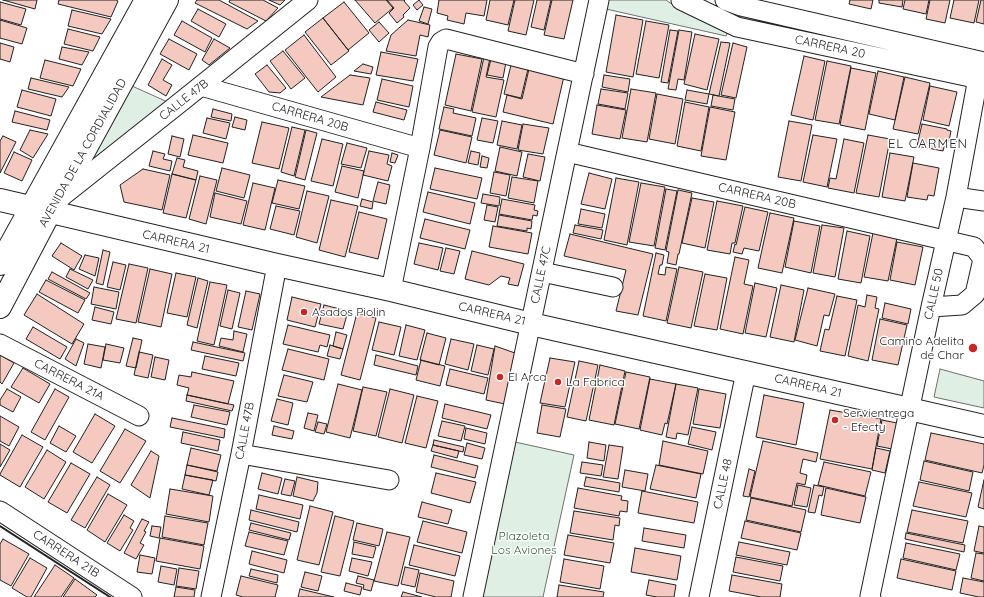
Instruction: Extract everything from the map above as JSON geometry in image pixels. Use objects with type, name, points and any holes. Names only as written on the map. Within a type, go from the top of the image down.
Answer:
[{"type":"main road","name":"AVENIDA DE LA CORDIALIDAD","points":[[0,307],[46,206],[146,0]]},
{"type":"main road","name":"AVENIDA DE LA CORDIALIDAD","points":[[0,264],[46,206],[167,0]]},
{"type":"main road","name":"CARRERA 21","points":[[0,200],[46,206],[277,265],[984,426]]},
{"type":"street","name":"CALLE 47B","points":[[46,206],[201,86],[308,0]]},
{"type":"street","name":"CALLE 47C","points":[[474,597],[599,0]]},
{"type":"street","name":"CARRERA 20","points":[[681,0],[737,27],[982,70]]},
{"type":"street","points":[[736,2],[737,27]]},
{"type":"street","name":"CARRERA 20","points":[[736,2],[982,70]]},
{"type":"street","points":[[391,290],[420,148],[438,47],[441,42],[446,39],[584,74]]},
{"type":"street","name":"CALLE 50","points":[[871,596],[931,307],[956,196],[977,122],[982,70]]},
{"type":"street","name":"CARRERA 20B","points":[[201,86],[420,148]]},
{"type":"street","name":"CARRERA 20B","points":[[567,152],[974,247],[982,259],[975,294],[962,305],[931,307]]},
{"type":"street","points":[[956,196],[984,201]]},
{"type":"street","name":"CALLE 47B","points":[[211,597],[241,454],[277,265]]},
{"type":"street","points":[[542,272],[613,287]]},
{"type":"street","name":"CARRERA 21A","points":[[0,344],[139,416]]},
{"type":"street","name":"CALLE 48","points":[[699,597],[746,372]]},
{"type":"street","points":[[241,454],[389,480]]},
{"type":"street","name":"CARRERA 21B","points":[[0,511],[132,597]]},
{"type":"green space","points":[[608,0],[666,0],[679,9],[729,29],[726,36],[606,9]]},
{"type":"green space","points":[[132,86],[172,104],[91,161]]},
{"type":"green space","points":[[940,369],[984,381],[984,408],[934,397]]},
{"type":"green space","name":"Plazoleta Los Aviones","points":[[515,442],[574,455],[543,597],[481,597]]},
{"type":"building","points":[[3,0],[37,0],[35,9]]},
{"type":"building","points":[[59,0],[118,1],[111,17],[58,4]]},
{"type":"building","points":[[197,0],[219,0],[258,21],[247,29],[195,3]]},
{"type":"building","points":[[230,0],[263,0],[278,8],[266,21],[229,2]]},
{"type":"building","points":[[269,0],[285,0],[280,5]]},
{"type":"building","points":[[355,0],[386,0],[393,8],[375,23]]},
{"type":"building","points":[[387,0],[405,0],[404,1],[410,8],[403,15],[404,17],[397,23],[389,13],[394,8]]},
{"type":"building","points":[[419,0],[423,5],[417,10],[413,5]]},
{"type":"building","points":[[439,0],[487,0],[484,16],[466,13],[464,24],[447,20],[448,16],[437,13]]},
{"type":"building","points":[[490,0],[514,0],[508,25],[486,20]]},
{"type":"building","points":[[515,0],[534,0],[526,35],[508,31]]},
{"type":"building","points":[[537,0],[551,0],[544,30],[531,27]]},
{"type":"building","points":[[552,0],[573,0],[564,39],[544,35]]},
{"type":"building","points":[[850,0],[873,0],[871,9],[849,4]]},
{"type":"building","points":[[879,0],[903,0],[902,7],[879,3]]},
{"type":"building","points":[[905,0],[929,0],[926,14],[903,9]]},
{"type":"building","points":[[930,0],[950,0],[945,23],[926,19]]},
{"type":"building","points":[[954,0],[979,0],[974,23],[950,18]]},
{"type":"building","points":[[981,0],[984,0],[984,24],[976,22]]},
{"type":"building","points":[[0,2],[26,9],[21,25],[0,19]]},
{"type":"building","points":[[344,2],[369,33],[348,50],[323,18]]},
{"type":"building","points":[[424,7],[432,9],[428,24],[419,21]]},
{"type":"building","points":[[198,9],[226,24],[219,37],[191,21]]},
{"type":"building","points":[[72,10],[111,19],[102,34],[68,26]]},
{"type":"building","points":[[616,15],[643,20],[633,77],[606,72]]},
{"type":"building","points":[[323,18],[349,51],[331,65],[305,32]]},
{"type":"building","points":[[0,20],[27,28],[22,44],[0,38]]},
{"type":"building","points":[[408,20],[430,25],[428,37],[420,35],[416,56],[386,51],[391,35]]},
{"type":"building","points":[[182,21],[212,38],[205,52],[174,35]]},
{"type":"building","points":[[646,21],[669,25],[659,78],[636,74]]},
{"type":"building","points":[[379,22],[389,33],[379,42],[369,30]]},
{"type":"building","points":[[68,29],[100,37],[93,51],[64,44]]},
{"type":"building","points":[[670,30],[678,31],[668,83],[661,82]]},
{"type":"building","points":[[679,30],[692,32],[684,80],[678,79],[676,90],[668,89]]},
{"type":"building","points":[[695,34],[719,39],[707,90],[684,84]]},
{"type":"building","points":[[304,35],[336,77],[318,92],[285,50]]},
{"type":"building","points":[[169,39],[197,54],[189,70],[160,54]]},
{"type":"building","points":[[214,39],[230,48],[209,65],[202,60]]},
{"type":"building","points":[[721,42],[730,43],[719,96],[709,94]]},
{"type":"building","points":[[0,43],[14,47],[10,62],[0,59]]},
{"type":"building","points":[[733,43],[747,47],[736,98],[721,95]]},
{"type":"building","points":[[62,47],[89,52],[82,65],[59,59]]},
{"type":"building","points":[[283,51],[305,78],[291,89],[270,61]]},
{"type":"building","points":[[381,52],[418,59],[413,81],[376,75]]},
{"type":"building","points":[[456,54],[482,59],[471,111],[445,105]]},
{"type":"building","points":[[804,56],[825,61],[813,120],[791,115]]},
{"type":"building","points":[[484,57],[490,58],[486,77],[504,80],[496,117],[472,112]]},
{"type":"building","points":[[162,59],[172,65],[163,80],[172,85],[166,96],[148,85]]},
{"type":"building","points":[[491,59],[506,62],[503,78],[487,75]]},
{"type":"building","points":[[45,60],[81,69],[73,86],[40,78]]},
{"type":"building","points":[[827,61],[851,66],[839,124],[815,120]]},
{"type":"building","points":[[363,64],[373,67],[371,74],[354,71]]},
{"type":"building","points":[[267,65],[286,88],[280,93],[269,92],[255,74]]},
{"type":"building","points":[[511,65],[528,69],[521,98],[504,94]]},
{"type":"building","points":[[851,68],[876,73],[865,130],[840,125]]},
{"type":"building","points":[[529,69],[564,76],[553,124],[503,112],[507,95],[522,99]]},
{"type":"building","points":[[878,71],[904,77],[895,120],[869,114]]},
{"type":"building","points":[[350,75],[370,78],[363,105],[321,97]]},
{"type":"building","points":[[604,75],[630,79],[628,92],[602,87]]},
{"type":"building","points":[[905,77],[930,83],[918,134],[893,129]]},
{"type":"building","points":[[31,78],[69,87],[62,97],[28,89]]},
{"type":"building","points":[[382,79],[413,86],[409,107],[377,100]]},
{"type":"building","points":[[930,86],[957,92],[949,126],[923,120]]},
{"type":"building","points":[[601,89],[628,93],[625,109],[598,104]]},
{"type":"building","points":[[631,89],[656,93],[647,142],[622,138]]},
{"type":"building","points":[[22,90],[56,99],[51,116],[17,107]]},
{"type":"building","points":[[687,90],[709,94],[707,104],[685,100]]},
{"type":"building","points":[[657,94],[683,99],[675,144],[649,139]]},
{"type":"building","points":[[713,95],[735,99],[733,110],[711,106]]},
{"type":"building","points":[[376,102],[407,110],[404,120],[373,112]]},
{"type":"building","points":[[685,102],[709,107],[701,151],[677,146]]},
{"type":"building","points":[[597,105],[626,110],[620,139],[592,134]]},
{"type":"building","points":[[444,107],[454,109],[453,113],[476,118],[472,136],[439,129]]},
{"type":"building","points":[[710,107],[735,112],[726,160],[701,156]]},
{"type":"building","points":[[213,109],[232,114],[231,121],[211,117]]},
{"type":"building","points":[[15,111],[50,120],[47,130],[12,122]]},
{"type":"building","points":[[235,117],[247,120],[245,130],[232,127]]},
{"type":"building","points":[[207,118],[230,123],[226,139],[203,133]]},
{"type":"building","points":[[482,118],[498,121],[493,143],[477,140]]},
{"type":"building","points":[[502,121],[522,125],[517,149],[497,145]]},
{"type":"building","points":[[789,121],[812,125],[801,181],[778,177]]},
{"type":"building","points":[[262,122],[289,128],[279,169],[252,163]]},
{"type":"building","points":[[523,124],[549,128],[543,154],[518,150]]},
{"type":"building","points":[[922,124],[951,131],[949,141],[946,140],[943,151],[917,146]]},
{"type":"building","points":[[292,127],[305,130],[294,176],[281,172]]},
{"type":"building","points":[[30,130],[48,134],[33,158],[20,150]]},
{"type":"building","points":[[306,130],[317,133],[305,180],[295,177]]},
{"type":"building","points":[[440,130],[472,137],[466,163],[434,155]]},
{"type":"building","points":[[193,135],[228,143],[223,163],[188,155]]},
{"type":"building","points":[[813,135],[837,139],[827,187],[803,182]]},
{"type":"building","points":[[868,135],[890,139],[879,197],[856,193]]},
{"type":"building","points":[[3,136],[16,142],[0,173],[0,141]]},
{"type":"building","points":[[172,136],[184,139],[180,157],[168,154]]},
{"type":"building","points":[[322,139],[343,144],[333,186],[311,181]]},
{"type":"building","points":[[844,139],[864,143],[854,193],[828,188],[830,178],[836,179]]},
{"type":"building","points":[[347,143],[367,148],[361,168],[341,164]]},
{"type":"building","points":[[500,147],[522,152],[517,176],[495,171]]},
{"type":"building","points":[[153,151],[165,154],[163,159],[172,161],[170,171],[149,166]]},
{"type":"building","points":[[369,151],[389,155],[387,164],[392,166],[388,181],[363,175]]},
{"type":"building","points":[[471,151],[480,153],[478,165],[468,163]]},
{"type":"building","points":[[14,152],[32,160],[22,181],[4,173]]},
{"type":"building","points":[[392,153],[398,155],[395,163],[390,162]]},
{"type":"building","points":[[890,153],[914,157],[905,201],[882,197]]},
{"type":"building","points":[[528,154],[545,157],[540,181],[523,177]]},
{"type":"building","points":[[482,156],[489,158],[487,168],[480,167]]},
{"type":"building","points":[[177,158],[185,160],[183,167],[198,171],[196,180],[172,174]]},
{"type":"building","points":[[913,163],[939,168],[934,196],[928,195],[927,200],[907,197]]},
{"type":"building","points":[[342,166],[364,171],[358,198],[335,192]]},
{"type":"building","points":[[222,168],[250,175],[244,198],[216,191]]},
{"type":"building","points":[[435,168],[482,178],[477,199],[430,189]]},
{"type":"building","points":[[143,169],[170,175],[162,210],[124,202],[120,185]]},
{"type":"building","points":[[494,172],[510,175],[506,196],[490,193]]},
{"type":"building","points":[[589,173],[612,179],[605,209],[581,204]]},
{"type":"building","points":[[172,174],[196,180],[186,218],[163,213]]},
{"type":"building","points":[[200,176],[217,180],[206,224],[189,219]]},
{"type":"building","points":[[512,177],[538,181],[534,203],[508,198]]},
{"type":"building","points":[[616,178],[639,182],[627,245],[604,240]]},
{"type":"building","points":[[278,180],[305,186],[299,209],[272,203]]},
{"type":"building","points":[[378,182],[390,185],[386,204],[373,201]]},
{"type":"building","points":[[253,183],[275,188],[265,230],[243,225]]},
{"type":"building","points":[[641,183],[665,187],[654,246],[629,242]]},
{"type":"building","points":[[666,189],[677,191],[665,250],[655,248]]},
{"type":"building","points":[[678,190],[692,193],[676,265],[667,263],[669,252],[666,251]]},
{"type":"building","points":[[307,191],[329,196],[317,243],[296,237]]},
{"type":"building","points":[[428,192],[475,203],[470,224],[423,212]]},
{"type":"building","points":[[215,193],[247,201],[241,224],[210,217]]},
{"type":"building","points":[[483,194],[500,197],[499,206],[481,203]]},
{"type":"building","points":[[692,198],[714,202],[705,248],[682,243]]},
{"type":"building","points":[[362,199],[373,202],[372,209],[360,206]]},
{"type":"building","points":[[502,199],[535,205],[534,210],[538,211],[537,216],[533,215],[532,220],[499,214]]},
{"type":"building","points":[[331,200],[358,206],[345,257],[319,250]]},
{"type":"building","points":[[717,201],[743,206],[735,243],[732,243],[730,254],[707,250]]},
{"type":"building","points":[[487,205],[498,207],[495,222],[484,220]]},
{"type":"building","points":[[276,206],[300,211],[294,235],[270,229]]},
{"type":"building","points":[[745,207],[768,212],[759,251],[744,248],[742,254],[733,252]]},
{"type":"building","points":[[581,209],[605,214],[602,228],[578,224]]},
{"type":"building","points":[[359,212],[387,219],[378,259],[349,252]]},
{"type":"building","points":[[770,213],[794,218],[782,273],[758,268]]},
{"type":"building","points":[[499,215],[532,221],[531,229],[527,228],[527,231],[497,226]]},
{"type":"building","points":[[425,219],[470,230],[465,249],[420,238]]},
{"type":"building","points":[[794,221],[820,226],[811,273],[785,267]]},
{"type":"building","points":[[575,225],[603,230],[601,239],[573,233]]},
{"type":"building","points":[[822,225],[844,228],[835,277],[813,273]]},
{"type":"building","points":[[493,226],[532,233],[528,254],[489,247]]},
{"type":"building","points":[[847,231],[870,236],[861,283],[838,279]]},
{"type":"building","points":[[873,233],[897,238],[888,281],[864,277]]},
{"type":"building","points":[[570,234],[653,254],[638,315],[616,311],[626,270],[564,256]]},
{"type":"building","points":[[897,242],[923,247],[915,285],[890,280]]},
{"type":"building","points":[[61,243],[82,256],[74,270],[52,256]]},
{"type":"building","points":[[419,243],[443,248],[438,270],[414,264]]},
{"type":"building","points":[[446,248],[460,251],[454,274],[440,271]]},
{"type":"building","points":[[103,250],[110,252],[103,285],[96,283]]},
{"type":"building","points":[[472,251],[524,264],[518,286],[508,284],[510,278],[501,276],[489,285],[465,279]]},
{"type":"building","points":[[656,253],[664,255],[658,274],[665,275],[666,267],[677,269],[666,321],[643,316]]},
{"type":"building","points":[[85,255],[99,258],[95,276],[79,269]]},
{"type":"building","points":[[735,257],[749,260],[744,284],[753,286],[743,334],[720,329]]},
{"type":"building","points":[[113,262],[126,265],[120,290],[107,287]]},
{"type":"building","points":[[129,264],[148,268],[136,323],[116,319]]},
{"type":"building","points":[[679,267],[703,272],[691,328],[667,323]]},
{"type":"building","points":[[70,269],[93,280],[88,289],[66,277]]},
{"type":"building","points":[[150,269],[172,274],[161,327],[138,322]]},
{"type":"building","points":[[52,272],[90,293],[86,299],[48,279]]},
{"type":"building","points":[[176,273],[196,277],[187,317],[167,313]]},
{"type":"building","points":[[705,274],[727,278],[717,330],[694,326]]},
{"type":"building","points":[[198,278],[208,281],[197,328],[187,325]]},
{"type":"building","points":[[46,280],[85,300],[78,313],[39,292]]},
{"type":"building","points":[[210,282],[227,285],[214,345],[197,341]]},
{"type":"building","points":[[755,283],[777,288],[766,337],[745,333]]},
{"type":"building","points":[[781,285],[804,290],[794,342],[770,337]]},
{"type":"building","points":[[94,287],[119,292],[116,309],[91,304]]},
{"type":"building","points":[[808,288],[835,294],[829,316],[824,315],[817,346],[795,340]]},
{"type":"building","points":[[228,290],[240,293],[232,329],[220,326]]},
{"type":"building","points":[[246,291],[260,294],[252,330],[238,327]]},
{"type":"building","points":[[37,294],[84,324],[72,344],[24,315]]},
{"type":"building","points":[[867,295],[877,297],[875,308],[879,309],[868,361],[848,356],[858,305],[865,307]]},
{"type":"building","points":[[837,296],[857,300],[845,356],[820,351],[825,329],[829,330]]},
{"type":"building","name":"Asados Piolin","points":[[292,297],[321,304],[315,327],[287,320]]},
{"type":"building","points":[[885,303],[911,309],[908,324],[882,318]]},
{"type":"building","points":[[324,305],[348,311],[343,329],[319,324]]},
{"type":"building","points":[[95,307],[114,312],[111,324],[92,320]]},
{"type":"building","points":[[357,313],[376,318],[360,380],[341,375]]},
{"type":"building","points":[[880,319],[907,325],[898,365],[872,360]]},
{"type":"building","points":[[379,322],[401,327],[394,355],[372,350]]},
{"type":"building","points":[[288,325],[330,335],[327,347],[320,345],[318,352],[283,344]]},
{"type":"building","points":[[406,325],[425,330],[417,360],[399,356]]},
{"type":"building","points":[[33,327],[67,347],[60,359],[26,339]]},
{"type":"building","points":[[234,331],[247,334],[243,352],[219,346],[221,338],[233,340]]},
{"type":"building","points":[[336,332],[347,335],[343,349],[333,346]]},
{"type":"building","points":[[427,333],[446,338],[439,365],[420,360]]},
{"type":"building","points":[[133,338],[142,340],[136,368],[126,366]]},
{"type":"building","points":[[76,339],[84,343],[76,366],[65,359]]},
{"type":"building","points":[[451,339],[474,344],[468,370],[445,364]]},
{"type":"building","points":[[193,342],[245,353],[243,361],[191,350]]},
{"type":"building","points":[[88,344],[105,347],[101,368],[84,364]]},
{"type":"building","points":[[106,344],[124,348],[120,363],[103,360]]},
{"type":"building","points":[[330,345],[343,349],[340,359],[327,356]]},
{"type":"building","points":[[477,345],[494,349],[488,375],[471,371]]},
{"type":"building","name":"El Arca","points":[[495,346],[515,353],[505,404],[486,400]]},
{"type":"building","points":[[288,349],[329,359],[324,380],[282,370]]},
{"type":"building","points":[[139,352],[153,355],[148,378],[134,375]]},
{"type":"building","points":[[0,355],[14,363],[2,384],[0,382]]},
{"type":"building","points":[[376,355],[418,366],[416,375],[374,365]]},
{"type":"building","points":[[205,356],[239,363],[236,376],[202,369]]},
{"type":"building","points":[[155,357],[169,360],[165,380],[151,377]]},
{"type":"building","name":"La Fabrica","points":[[550,358],[575,362],[565,407],[540,403]]},
{"type":"building","points":[[421,360],[445,366],[440,386],[416,380]]},
{"type":"building","points":[[579,361],[598,365],[586,421],[567,417]]},
{"type":"building","points":[[600,365],[625,371],[614,425],[589,420]]},
{"type":"building","points":[[23,368],[50,384],[39,403],[11,387]]},
{"type":"building","points":[[450,369],[488,378],[484,394],[446,385]]},
{"type":"building","points":[[192,372],[234,381],[228,404],[187,395],[189,388],[177,385],[179,375],[191,377]]},
{"type":"building","points":[[626,372],[650,377],[639,429],[615,424]]},
{"type":"building","points":[[284,375],[313,382],[307,402],[278,396]]},
{"type":"building","points":[[650,379],[676,384],[667,424],[665,423],[662,435],[640,430]]},
{"type":"building","points":[[338,384],[362,390],[350,438],[326,432]]},
{"type":"building","points":[[676,384],[698,388],[688,435],[677,433],[676,439],[666,437]]},
{"type":"building","points":[[363,387],[387,392],[376,436],[353,431]]},
{"type":"building","points":[[7,389],[21,397],[13,412],[0,405],[0,400]]},
{"type":"building","points":[[55,389],[69,397],[45,440],[31,432]]},
{"type":"building","points":[[390,389],[414,395],[402,443],[378,437]]},
{"type":"building","points":[[699,389],[726,394],[720,428],[693,424]]},
{"type":"building","points":[[187,395],[234,405],[232,411],[186,401]]},
{"type":"building","points":[[764,395],[804,403],[796,445],[756,437]]},
{"type":"building","points":[[417,396],[438,401],[426,448],[405,443]]},
{"type":"building","points":[[277,399],[293,403],[288,425],[271,421]]},
{"type":"building","points":[[445,404],[491,415],[487,429],[442,418]]},
{"type":"building","points":[[194,405],[230,412],[227,425],[191,417]]},
{"type":"building","points":[[542,405],[566,409],[560,437],[537,433]]},
{"type":"building","points":[[830,410],[881,419],[872,469],[820,459]]},
{"type":"building","points":[[308,413],[318,415],[314,431],[304,428]]},
{"type":"building","points":[[95,414],[115,426],[92,463],[73,452]]},
{"type":"building","points":[[0,416],[19,427],[9,446],[0,441]]},
{"type":"building","points":[[172,418],[225,429],[224,438],[170,427]]},
{"type":"building","points":[[882,420],[897,423],[892,449],[877,446]]},
{"type":"building","points":[[442,421],[465,426],[461,441],[438,436]]},
{"type":"building","points":[[318,422],[327,424],[324,434],[315,432]]},
{"type":"building","points":[[59,426],[76,436],[66,452],[50,443]]},
{"type":"building","points":[[274,426],[294,431],[292,439],[272,435]]},
{"type":"building","points":[[692,427],[716,432],[712,450],[688,444]]},
{"type":"building","points":[[466,428],[487,433],[485,444],[464,439]]},
{"type":"building","points":[[125,429],[146,441],[120,483],[100,471]]},
{"type":"building","points":[[183,432],[220,440],[218,451],[181,443]]},
{"type":"building","points":[[931,433],[984,444],[984,465],[982,473],[925,460]]},
{"type":"building","points":[[22,435],[43,447],[20,487],[0,474]]},
{"type":"building","points":[[434,440],[464,447],[463,452],[433,445]]},
{"type":"building","points":[[663,441],[708,451],[703,474],[659,465]]},
{"type":"building","points":[[763,441],[818,453],[816,462],[803,459],[800,473],[807,475],[805,485],[797,483],[792,506],[750,497]]},
{"type":"building","points":[[589,442],[606,445],[604,461],[587,458]]},
{"type":"building","points":[[467,443],[485,448],[482,459],[464,455]]},
{"type":"building","points":[[0,444],[10,450],[0,467]]},
{"type":"building","points":[[433,445],[459,451],[457,458],[431,451]]},
{"type":"building","points":[[609,445],[623,447],[618,479],[603,477]]},
{"type":"building","points":[[191,448],[221,455],[217,471],[187,465]]},
{"type":"building","points":[[876,448],[890,451],[885,473],[872,470]]},
{"type":"building","points":[[47,450],[66,462],[44,499],[25,487]]},
{"type":"building","points":[[151,451],[159,456],[150,498],[131,485]]},
{"type":"building","points":[[434,455],[478,466],[475,478],[431,467]]},
{"type":"building","points":[[924,461],[973,472],[969,491],[920,480]]},
{"type":"building","points":[[582,462],[603,465],[601,476],[580,473]]},
{"type":"building","points":[[824,462],[871,472],[865,496],[818,485]]},
{"type":"building","points":[[71,463],[90,474],[67,513],[48,502]]},
{"type":"building","points":[[187,465],[218,472],[216,481],[185,475]]},
{"type":"building","points":[[656,465],[701,474],[696,498],[650,489]]},
{"type":"building","points":[[749,469],[755,471],[749,497],[743,496]]},
{"type":"building","points":[[625,470],[648,474],[645,491],[622,487]]},
{"type":"building","points":[[262,473],[282,478],[278,494],[258,489]]},
{"type":"building","points":[[436,473],[476,482],[470,503],[431,493]]},
{"type":"building","points":[[185,475],[213,480],[209,495],[182,489]]},
{"type":"building","points":[[97,477],[110,485],[85,528],[71,520]]},
{"type":"building","points":[[297,477],[318,482],[317,493],[313,501],[293,496]]},
{"type":"building","points":[[586,477],[620,483],[619,492],[584,486]]},
{"type":"building","points":[[285,479],[295,481],[291,496],[281,494]]},
{"type":"building","points":[[984,480],[984,509],[978,507]]},
{"type":"building","points":[[919,482],[972,493],[966,517],[913,506]]},
{"type":"building","points":[[798,485],[811,488],[807,507],[794,505]]},
{"type":"building","points":[[814,485],[824,487],[822,496],[819,495],[815,513],[808,512]]},
{"type":"building","points":[[578,488],[622,496],[621,500],[628,501],[627,512],[620,511],[619,516],[574,508]]},
{"type":"building","points":[[826,488],[866,497],[860,523],[821,515]]},
{"type":"building","points":[[170,489],[213,496],[209,522],[166,514]]},
{"type":"building","points":[[642,491],[698,502],[694,523],[638,513]]},
{"type":"building","points":[[108,494],[127,505],[105,542],[87,530]]},
{"type":"building","points":[[259,495],[303,505],[300,519],[256,509]]},
{"type":"building","points":[[751,498],[806,510],[801,532],[746,520]]},
{"type":"building","points":[[422,502],[452,510],[448,524],[418,517]]},
{"type":"building","points":[[310,506],[333,512],[319,565],[297,560]]},
{"type":"building","points":[[251,510],[299,522],[297,532],[249,520]]},
{"type":"building","points":[[912,510],[968,521],[963,543],[907,532]]},
{"type":"building","points":[[574,511],[620,518],[619,526],[615,525],[613,540],[570,533]]},
{"type":"building","points":[[124,515],[134,521],[130,528],[133,530],[120,551],[107,543]]},
{"type":"building","points":[[165,516],[208,523],[204,545],[162,537]]},
{"type":"building","points":[[335,516],[354,521],[340,576],[321,572]]},
{"type":"building","points":[[142,519],[149,522],[140,543],[144,545],[136,559],[124,553]]},
{"type":"building","points":[[423,521],[467,532],[462,553],[417,542]]},
{"type":"building","points":[[745,521],[801,533],[797,550],[741,538]]},
{"type":"building","points":[[251,523],[291,533],[289,540],[249,530]]},
{"type":"building","points":[[357,523],[383,529],[379,546],[353,540]]},
{"type":"building","points":[[152,526],[161,527],[159,538],[150,536]]},
{"type":"building","points":[[979,526],[984,527],[984,553],[974,551]]},
{"type":"building","points":[[644,528],[686,535],[684,548],[642,541]]},
{"type":"building","points":[[249,532],[288,541],[284,555],[245,546]]},
{"type":"building","points":[[387,532],[410,537],[398,586],[374,581]]},
{"type":"building","points":[[906,533],[965,545],[964,552],[905,539]]},
{"type":"building","points":[[568,535],[614,543],[610,563],[564,555]]},
{"type":"building","points":[[160,538],[204,546],[200,569],[156,561]]},
{"type":"building","points":[[3,539],[29,554],[11,586],[0,580],[0,544]]},
{"type":"building","points":[[354,542],[376,547],[373,558],[352,554]]},
{"type":"building","points":[[739,542],[790,552],[787,565],[736,555]]},
{"type":"building","points":[[906,543],[960,554],[956,570],[903,558]]},
{"type":"building","points":[[414,545],[460,556],[455,576],[409,565]]},
{"type":"building","points":[[635,548],[681,556],[677,580],[631,572]]},
{"type":"building","points":[[252,551],[287,560],[284,573],[249,564]]},
{"type":"building","points":[[976,553],[984,554],[984,581],[971,578]]},
{"type":"building","points":[[140,555],[155,558],[152,574],[137,572]]},
{"type":"building","points":[[736,557],[783,566],[780,581],[733,572]]},
{"type":"building","points":[[30,558],[47,568],[31,597],[27,597],[12,588]]},
{"type":"building","points":[[352,558],[372,562],[368,576],[349,571]]},
{"type":"building","points":[[564,559],[604,566],[600,589],[560,582]]},
{"type":"building","points":[[901,559],[956,571],[952,590],[897,578]]},
{"type":"building","points":[[55,565],[74,578],[61,597],[34,597]]},
{"type":"building","points":[[161,566],[177,569],[174,585],[158,582]]},
{"type":"building","points":[[405,567],[419,570],[415,587],[401,584]]},
{"type":"building","points":[[179,568],[199,571],[196,589],[176,586]]},
{"type":"building","points":[[251,569],[278,575],[277,583],[249,576]]},
{"type":"building","points":[[305,572],[322,576],[318,591],[301,587]]},
{"type":"building","points":[[420,573],[454,581],[451,597],[436,597],[416,592]]},
{"type":"building","points":[[732,575],[782,584],[780,597],[761,597],[729,591]]},
{"type":"building","points":[[241,576],[278,585],[275,597],[243,597],[236,595]]},
{"type":"building","points":[[358,576],[374,580],[371,591],[363,589],[364,585],[356,583]]},
{"type":"building","points":[[963,578],[984,582],[984,597],[960,593]]},
{"type":"building","points":[[75,579],[97,595],[95,597],[63,597]]},
{"type":"building","points":[[649,580],[676,585],[674,597],[657,597],[646,595]]},
{"type":"building","points":[[346,583],[362,587],[360,595],[344,591]]},
{"type":"building","points":[[559,585],[604,592],[603,597],[557,597]]},
{"type":"building","points":[[176,587],[195,590],[194,597],[174,597]]},
{"type":"building","points":[[300,589],[334,597],[298,597]]},
{"type":"building","points":[[403,592],[422,597],[401,597]]},
{"type":"wall","points":[[0,526],[110,597]]},
{"type":"place","name":"Asados Piolin","points":[[304,312]]},
{"type":"place","name":"Camino Adelita de Char","points":[[973,348]]},
{"type":"place","name":"El Arca","points":[[500,377]]},
{"type":"place","name":"La Fabrica","points":[[558,382]]},
{"type":"place","name":"Servientrega - Efecty","points":[[835,420]]},
{"type":"district","name":"EL CARMEN","points":[[928,144]]}]
